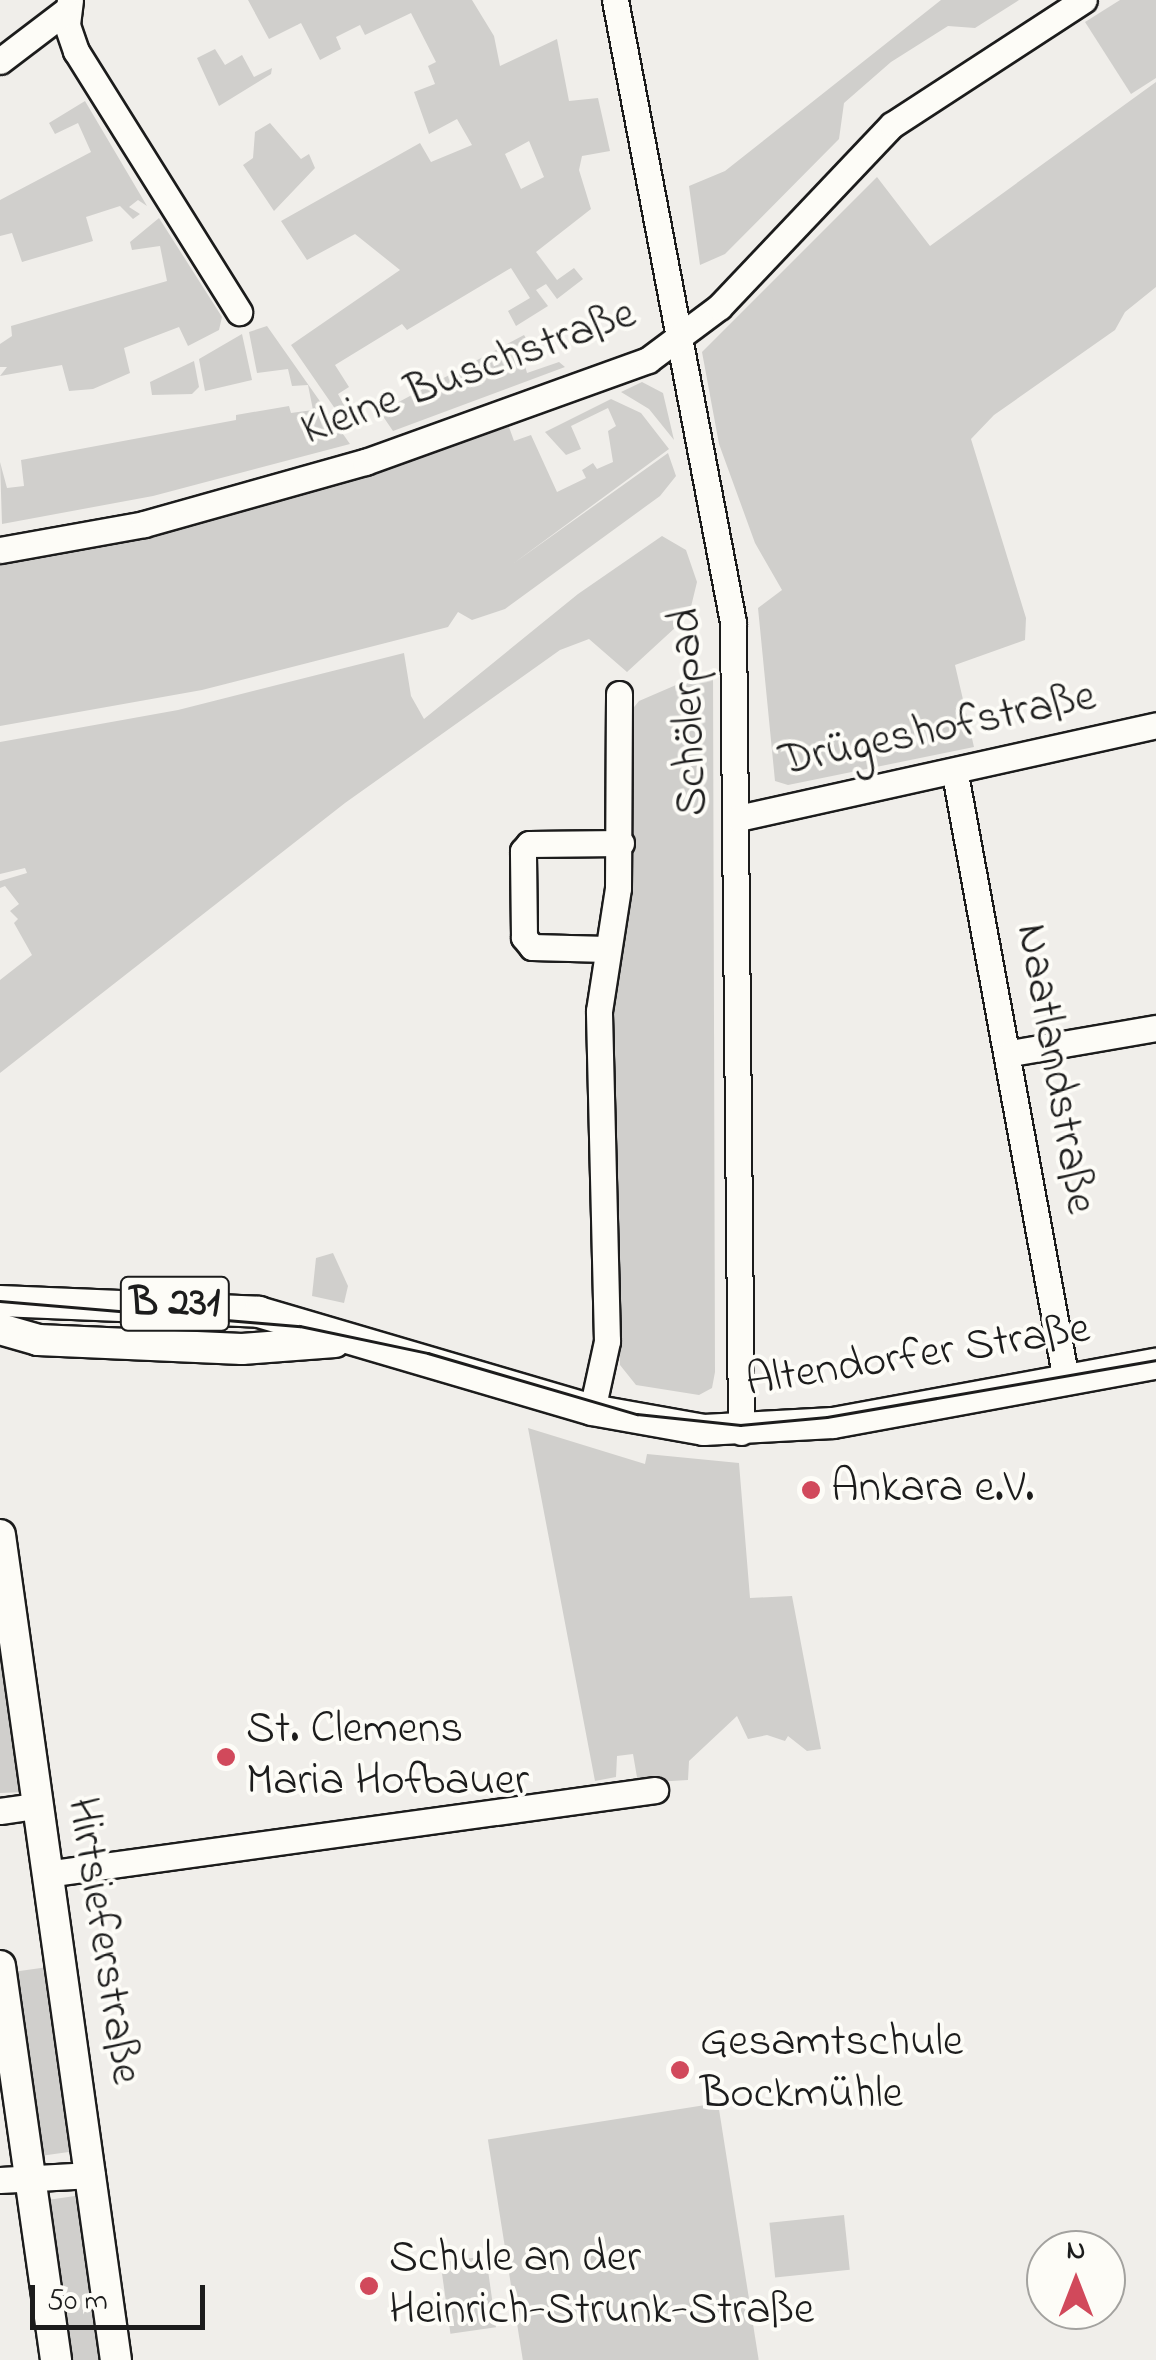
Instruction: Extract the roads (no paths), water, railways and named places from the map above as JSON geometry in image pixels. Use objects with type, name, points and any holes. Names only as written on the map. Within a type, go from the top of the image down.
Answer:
[{"type":"main road","name":"Altendorfer Straße","points":[[0,1301],[222,1308],[271,1316],[344,1341],[592,1410],[673,1428],[741,1432],[832,1423],[1156,1364]]},
{"type":"main road","name":"Altendorfer Straße","points":[[0,1329],[38,1340],[242,1349],[344,1341]]},
{"type":"main road","name":"Hirtsieferstraße","points":[[0,1535],[116,2360]]},
{"type":"main road","points":[[0,1966],[56,2360]]},
{"type":"street","name":"Schölerpad","points":[[614,0],[676,344],[730,591],[738,818],[741,1432]]},
{"type":"street","name":"Kleine Buschstraße","points":[[0,550],[144,524],[365,462],[526,407],[676,344],[892,124],[1084,0]]},
{"type":"street","points":[[0,61],[68,5],[76,51],[239,312]]},
{"type":"street","name":"Schölerpad","points":[[592,1410],[607,1342],[599,1012],[620,843],[619,694]]},
{"type":"street","name":"Drügeshofstraße","points":[[738,818],[955,774],[1156,725]]},
{"type":"street","name":"Naatlandstraße","points":[[955,774],[1010,1052],[1066,1380]]},
{"type":"street","name":"Schölerpad","points":[[607,949],[532,947],[524,937],[523,851],[529,844],[620,843]]},
{"type":"street","points":[[1010,1052],[1156,1028]]},
{"type":"street","points":[[46,1874],[655,1790]]},
{"type":"street","points":[[0,1810],[36,1806]]},
{"type":"street","points":[[0,2180],[92,2175]]},
{"type":"tram line","points":[[0,1301],[300,1326],[428,1353],[637,1414],[740,1425],[827,1417],[1156,1360]]},
{"type":"place","name":"Ankara e.V.","points":[[811,1490]]},
{"type":"place","name":"St. Clemens Maria Hofbauer","points":[[226,1757]]},
{"type":"place","name":"Gesamtschule Bockmühle","points":[[680,2070]]},
{"type":"place","name":"Schule an der Heinrich-Strunk-Straße","points":[[369,2286]]}]
